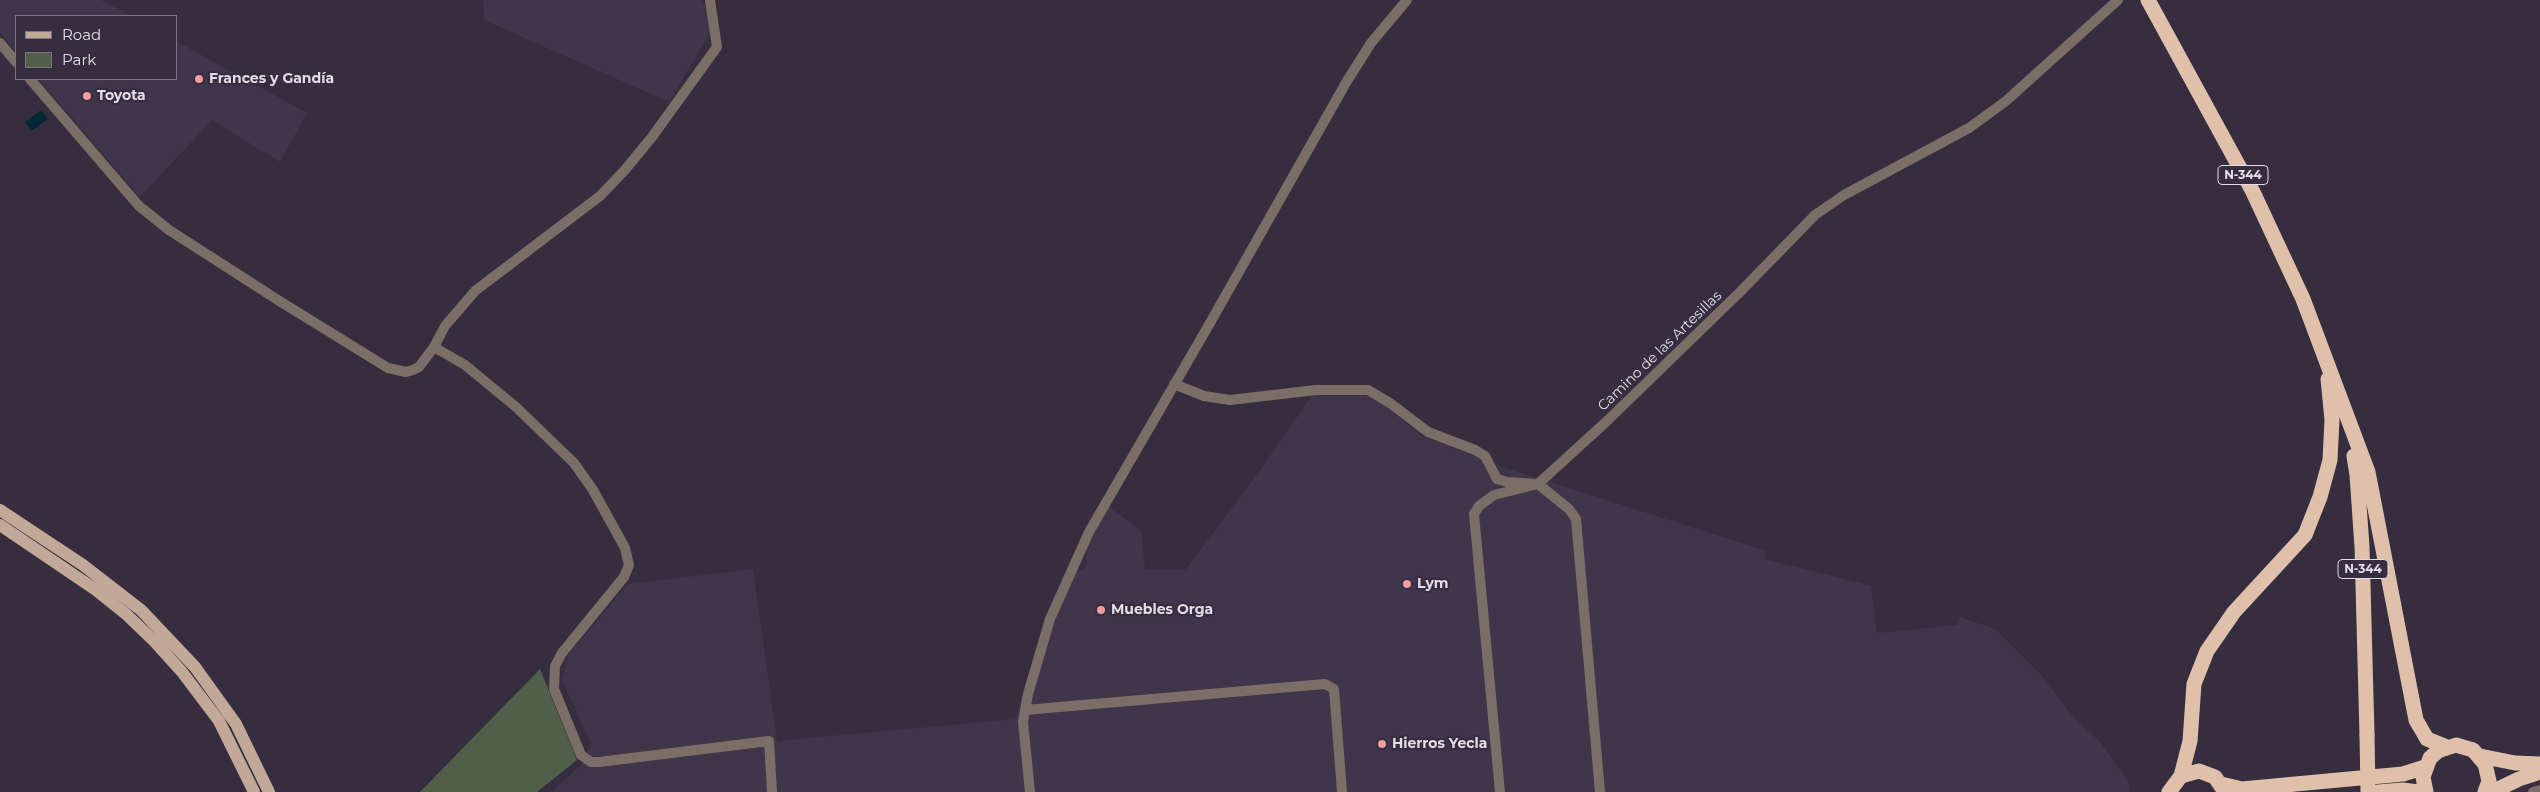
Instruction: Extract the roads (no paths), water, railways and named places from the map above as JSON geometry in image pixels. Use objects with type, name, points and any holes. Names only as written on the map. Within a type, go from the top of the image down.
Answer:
[{"type":"highway","name":"N-344","points":[[2148,0],[2253,192],[2303,299],[2343,403],[2357,475],[2362,546],[2368,792]]},
{"type":"highway","points":[[2169,792],[2181,776],[2190,741],[2194,684],[2207,651],[2234,612],[2306,535],[2320,497],[2330,460],[2332,420],[2325,355]]},
{"type":"highway","points":[[2343,403],[2368,472],[2416,720],[2427,739],[2447,747],[2465,747],[2480,756],[2515,763],[2540,764]]},
{"type":"highway","points":[[2426,792],[2423,777],[2425,767],[2430,758],[2447,747]]},
{"type":"highway","points":[[2480,756],[2488,772],[2485,792]]},
{"type":"highway","points":[[2181,776],[2190,772],[2207,773],[2223,788],[2251,788],[2403,774],[2425,767]]},
{"type":"highway","points":[[2492,792],[2519,779],[2540,772]]},
{"type":"highway","points":[[2378,792],[2418,792]]},
{"type":"main road","points":[[0,510],[84,565],[134,604],[195,666],[236,724],[269,792]]},
{"type":"main road","points":[[0,525],[96,590],[126,614],[155,642],[182,672],[219,721],[254,792]]},
{"type":"street","points":[[31,80],[139,206],[169,230],[388,368],[406,372],[419,366],[434,347],[445,326],[474,291],[600,196],[624,172],[652,138],[717,47],[710,0]]},
{"type":"street","points":[[1030,792],[1023,722],[1028,694],[1050,619],[1089,532],[1347,81],[1371,43],[1407,0]]},
{"type":"street","name":"Camino de las Artesillas","points":[[1538,484],[1607,421],[1816,215],[1844,195],[1970,128],[2006,101],[2118,0]]},
{"type":"street","points":[[0,43],[15,61]]},
{"type":"street","points":[[434,347],[465,365],[558,446],[574,463],[592,490],[625,548],[629,564],[624,577],[562,653],[554,672],[554,689],[581,755],[592,762],[599,762],[769,741],[772,792]]},
{"type":"street","points":[[1174,384],[1204,396],[1230,400],[1316,390],[1368,390],[1390,403],[1428,432],[1475,450],[1485,456],[1497,479],[1507,482],[1538,484],[1569,508],[1576,518],[1600,792]]},
{"type":"street","points":[[1500,792],[1474,514],[1479,506],[1494,494],[1538,484]]},
{"type":"street","points":[[1025,710],[1325,684],[1334,689],[1342,792]]},
{"type":"street","points":[[2533,792],[2540,790]]},
{"type":"water","points":[[41,110],[48,119],[31,131],[25,122]]},
{"type":"place","name":"Frances y Gandía","points":[[199,79]]},
{"type":"place","name":"Toyota","points":[[87,96]]},
{"type":"place","name":"Lym","points":[[1407,584]]},
{"type":"place","name":"Muebles Orga","points":[[1101,610]]},
{"type":"place","name":"Hierros Yecla","points":[[1382,744]]}]
